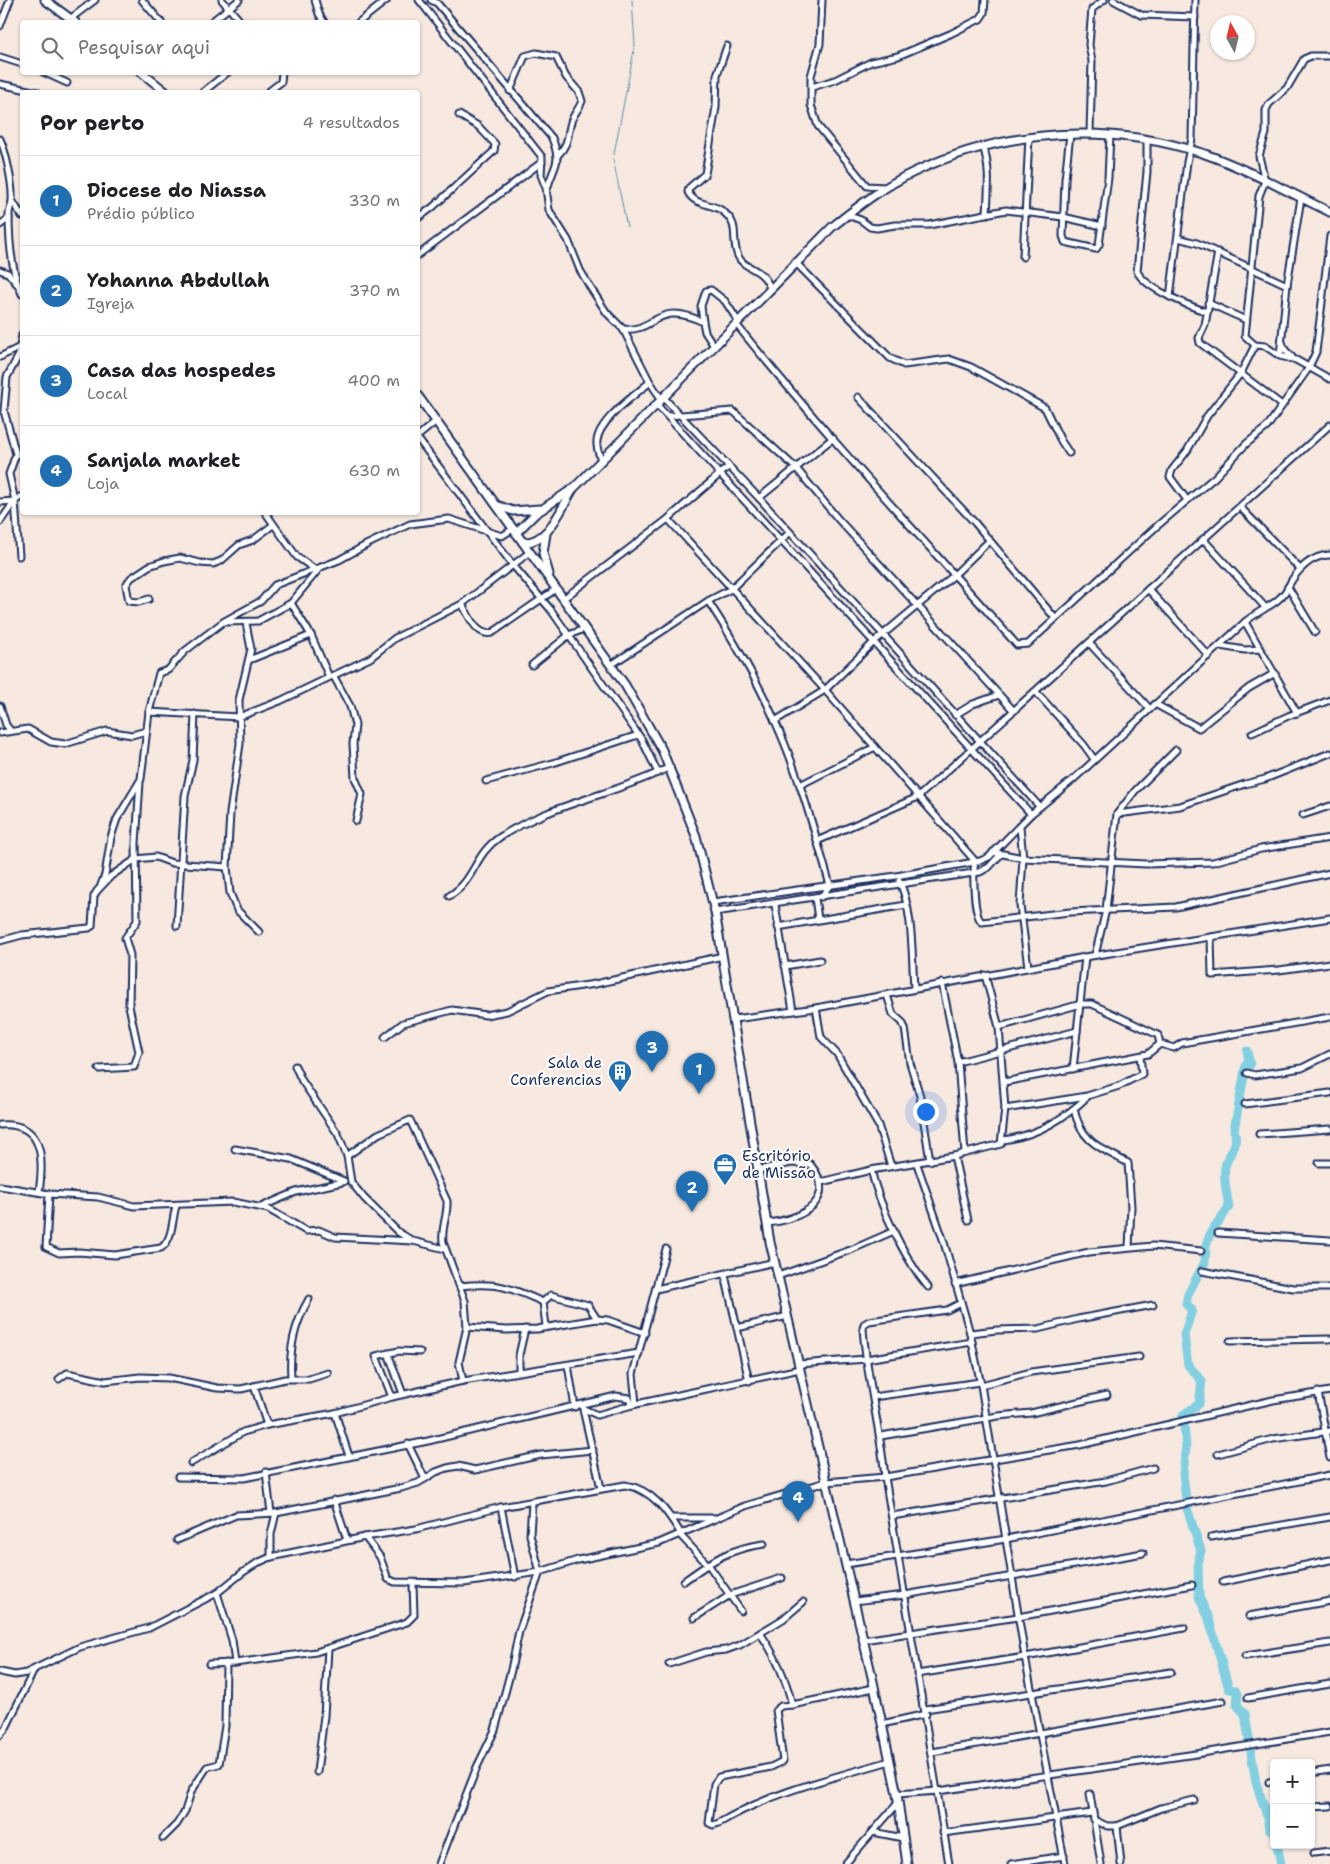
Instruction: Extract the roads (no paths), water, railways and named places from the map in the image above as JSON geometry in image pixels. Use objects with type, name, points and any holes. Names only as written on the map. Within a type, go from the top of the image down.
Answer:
[{"type":"main road","points":[[45,0],[72,20]]},
{"type":"main road","points":[[145,75],[164,90]]},
{"type":"main road","points":[[515,531],[574,488],[795,262],[847,215],[912,172],[956,154],[983,146],[1029,138],[1070,134],[1110,134],[1147,139],[1189,149],[1218,159],[1330,212]]},
{"type":"main road","points":[[420,399],[611,664],[648,723],[670,767],[696,836],[715,912],[775,1262],[882,1724],[897,1794],[907,1864]]},
{"type":"main road","points":[[523,542],[536,541],[546,533],[574,488]]},
{"type":"main road","points":[[496,505],[512,511],[544,509]]},
{"type":"main road","points":[[546,533],[543,554],[554,586]]},
{"type":"street","points":[[0,26],[10,0]]},
{"type":"street","points":[[74,20],[95,0]]},
{"type":"street","points":[[142,0],[159,20]]},
{"type":"street","points":[[222,0],[239,20]]},
{"type":"street","points":[[214,20],[239,0]]},
{"type":"street","points":[[315,0],[323,20]]},
{"type":"street","points":[[361,20],[386,0]]},
{"type":"street","points":[[419,0],[542,156],[541,176],[549,210],[568,240],[580,270],[607,313],[623,329],[668,416],[920,690],[1031,814]]},
{"type":"street","points":[[431,0],[437,3],[552,138],[558,155],[557,164],[546,192]]},
{"type":"street","points":[[822,0],[820,44],[813,65],[811,105],[818,126],[867,186],[888,187]]},
{"type":"street","points":[[812,87],[835,80],[871,62],[898,56],[980,19],[984,13],[985,0]]},
{"type":"street","points":[[1090,133],[1092,61],[1089,45],[1092,9],[1104,0]]},
{"type":"street","points":[[1113,0],[1141,15],[1195,17]]},
{"type":"street","points":[[1170,297],[1193,122],[1195,0]]},
{"type":"street","points":[[727,46],[717,74],[716,107],[704,174],[689,188],[688,192],[694,200],[720,209],[728,216],[735,228],[738,256],[742,262],[762,274],[770,288]]},
{"type":"street","points":[[510,91],[525,56],[536,53],[556,57],[566,78],[578,92],[582,101],[570,124],[570,133],[566,147],[558,155]]},
{"type":"street","points":[[1296,360],[1280,356],[1264,346],[1255,345],[1245,336],[1260,196],[1265,181],[1259,156],[1266,133],[1266,110],[1269,104],[1288,88],[1304,59],[1311,56],[1330,56]]},
{"type":"street","points":[[0,57],[20,63]]},
{"type":"street","points":[[50,75],[68,83]]},
{"type":"street","points":[[206,90],[224,75]]},
{"type":"street","points":[[271,90],[281,82],[282,75]]},
{"type":"street","points":[[0,84],[28,90]]},
{"type":"street","points":[[420,217],[494,151],[495,144],[478,126],[459,115]]},
{"type":"street","points":[[1070,134],[1065,179],[1064,240],[1091,250],[1096,249],[1099,245],[1110,134]]},
{"type":"street","points":[[1023,258],[1029,138]]},
{"type":"street","points":[[1147,139],[1147,172],[1137,271],[1140,277],[1178,303],[1207,312]]},
{"type":"street","points":[[0,140],[5,148],[13,202],[10,218],[13,258],[20,284]]},
{"type":"street","points":[[983,146],[990,179],[987,214]]},
{"type":"street","points":[[420,254],[542,162]]},
{"type":"street","points":[[1280,356],[1287,285],[1301,198]]},
{"type":"street","points":[[13,202],[20,213]]},
{"type":"street","points":[[847,215],[861,220],[870,227],[877,228],[896,225],[929,225],[1006,210],[1063,217],[1102,226]]},
{"type":"street","points":[[0,225],[10,218]]},
{"type":"street","points":[[714,346],[705,332],[703,322],[702,298],[706,291],[711,290],[725,301],[737,323],[833,438],[953,576],[1017,645],[1028,644],[1267,426],[1308,368],[1316,352],[1330,236]]},
{"type":"street","points":[[1178,238],[1197,243],[1218,252],[1287,285]]},
{"type":"street","points":[[1218,252],[1200,343],[1282,404]]},
{"type":"street","points":[[795,262],[890,358],[904,365],[949,359],[971,368],[1046,408],[1058,435],[1069,453]]},
{"type":"street","points":[[0,270],[8,273],[20,288]]},
{"type":"street","points":[[1208,303],[1246,320]]},
{"type":"street","points":[[623,329],[631,330],[671,312],[703,322]]},
{"type":"street","points":[[1282,342],[1285,350],[1296,360],[1330,379]]},
{"type":"street","points":[[1187,500],[1170,477],[1172,470],[1208,416],[1241,373],[1255,345]]},
{"type":"street","points":[[0,357],[20,347]]},
{"type":"street","points":[[19,556],[15,501],[9,474],[16,454],[4,411],[7,377],[20,351]]},
{"type":"street","points":[[601,460],[596,440],[602,429],[610,417],[650,382]]},
{"type":"street","points":[[858,397],[989,541],[1055,618]]},
{"type":"street","points":[[661,401],[679,415],[759,498],[1040,806]]},
{"type":"street","points":[[668,416],[733,411],[796,468],[838,519],[1014,711]]},
{"type":"street","points":[[420,436],[435,422]]},
{"type":"street","points":[[817,841],[918,797],[1330,426]]},
{"type":"street","points":[[759,498],[833,438]]},
{"type":"street","points":[[420,441],[512,564],[569,635],[638,735],[658,773]]},
{"type":"street","points":[[564,599],[668,519],[728,466]]},
{"type":"street","points":[[0,522],[15,501],[20,497]]},
{"type":"street","points":[[0,502],[15,501]]},
{"type":"street","points":[[1240,507],[1300,569]]},
{"type":"street","points":[[267,515],[297,557],[318,569]]},
{"type":"street","points":[[99,1069],[134,1067],[139,1056],[134,1038],[134,1023],[129,1006],[130,956],[125,938],[137,921],[136,859],[140,781],[149,712],[159,673],[168,670],[185,651],[223,622],[261,601],[275,585],[318,569],[410,524],[449,519],[502,536],[515,531]]},
{"type":"street","points":[[668,519],[825,690],[975,861]]},
{"type":"street","points":[[149,599],[139,602],[129,601],[126,585],[131,578],[150,566],[180,558],[206,563],[221,561],[238,545],[253,540],[273,525]]},
{"type":"street","points":[[611,664],[708,601],[731,589],[789,533]]},
{"type":"street","points":[[1203,539],[1264,607]]},
{"type":"street","points":[[775,721],[825,690],[874,642],[953,576],[989,541]]},
{"type":"street","points":[[149,712],[195,714],[220,718],[240,717],[370,658],[395,638],[462,604],[530,552]]},
{"type":"street","points":[[713,902],[896,876],[980,861],[993,852],[1031,814],[1075,778],[1245,622],[1264,607],[1284,597],[1300,569],[1314,559],[1330,554]]},
{"type":"street","points":[[223,622],[246,623],[258,621],[291,603],[318,569]]},
{"type":"street","points":[[462,604],[479,631],[487,634],[492,633],[542,600],[554,586]]},
{"type":"street","points":[[1288,587],[1315,632]]},
{"type":"street","points":[[1148,589],[1209,656]]},
{"type":"street","points":[[708,601],[732,639],[775,721],[800,785],[830,885]]},
{"type":"street","points":[[291,603],[312,636],[331,676],[350,706],[356,725],[353,744],[355,778],[362,794],[356,821]]},
{"type":"street","points":[[1245,622],[1297,713]]},
{"type":"street","points":[[246,623],[251,643],[249,660],[239,700],[240,744],[230,813],[227,867],[230,893],[237,910],[259,932]]},
{"type":"street","points":[[532,665],[569,635],[584,628]]},
{"type":"street","points":[[249,660],[312,636]]},
{"type":"street","points":[[1089,643],[1150,709]]},
{"type":"street","points":[[1220,646],[1245,650],[1261,650]]},
{"type":"street","points":[[1155,704],[1199,728],[1249,688],[1275,673]]},
{"type":"street","points":[[920,690],[926,683]]},
{"type":"street","points":[[1036,692],[1084,745],[1094,759]]},
{"type":"street","points":[[955,715],[973,704],[1000,695]]},
{"type":"street","points":[[1252,733],[1330,700]]},
{"type":"street","points":[[0,706],[6,725],[10,730]]},
{"type":"street","points":[[177,926],[185,796],[193,760],[195,714]]},
{"type":"street","points":[[0,733],[10,730],[28,729],[50,742],[65,744],[108,731],[132,735],[146,731]]},
{"type":"street","points":[[486,781],[553,763],[638,735]]},
{"type":"street","points":[[800,785],[875,747]]},
{"type":"street","points":[[1095,955],[1106,910],[1117,814],[1135,791],[1176,750]]},
{"type":"street","points":[[1117,814],[1180,806],[1265,779],[1330,753]]},
{"type":"street","points":[[449,896],[461,888],[487,847],[530,819],[670,767]]},
{"type":"street","points":[[0,941],[22,935],[90,928],[92,926],[94,896],[105,875],[116,819],[140,781]]},
{"type":"street","points":[[1303,815],[1330,806]]},
{"type":"street","points":[[1020,827],[1023,858],[1021,917],[1028,967]]},
{"type":"street","points":[[993,852],[1023,858],[1112,863],[1213,862],[1261,849],[1330,838]]},
{"type":"street","points":[[715,912],[775,905],[973,872],[989,867],[1001,854]]},
{"type":"street","points":[[101,885],[136,859],[156,858],[181,863],[227,867]]},
{"type":"street","points":[[975,861],[973,872],[978,920],[982,922],[1106,910],[1176,907],[1330,873]]},
{"type":"street","points":[[896,876],[901,884],[912,935],[911,952],[914,988]]},
{"type":"street","points":[[821,897],[830,885]]},
{"type":"street","points":[[815,898],[818,919]]},
{"type":"street","points":[[775,905],[793,1011]]},
{"type":"street","points":[[778,927],[906,905]]},
{"type":"street","points":[[734,1019],[816,1008],[1095,955],[1330,918]]},
{"type":"street","points":[[1211,938],[1212,975],[1280,970],[1330,963]]},
{"type":"street","points":[[385,1037],[403,1023],[452,1010],[486,1015],[507,1011],[548,991],[595,984],[723,956]]},
{"type":"street","points":[[1072,1069],[1085,957]]},
{"type":"street","points":[[785,966],[820,960]]},
{"type":"street","points":[[985,975],[999,1027],[999,1050],[1004,1082],[1005,1109],[1003,1140]]},
{"type":"street","points":[[942,983],[958,1062],[965,1153]]},
{"type":"street","points":[[887,995],[893,1014],[902,1022],[905,1028],[910,1063],[920,1096],[930,1161]]},
{"type":"street","points":[[999,1027],[1081,1004],[1092,1004],[1158,1034],[1160,1044]]},
{"type":"street","points":[[816,1008],[821,1037],[837,1054],[878,1124],[891,1166]]},
{"type":"street","points":[[1160,1044],[1174,1048],[1182,1043],[1330,1016]]},
{"type":"street","points":[[958,1062],[999,1050],[1077,1032]]},
{"type":"street","points":[[1004,1082],[1140,1056],[1148,1054],[1160,1044]]},
{"type":"street","points":[[1247,1073],[1255,1075],[1302,1068],[1330,1054]]},
{"type":"street","points":[[1005,1109],[1088,1096],[1119,1086],[1142,1074],[1140,1056]]},
{"type":"street","points":[[295,1066],[302,1081],[338,1134],[347,1156],[351,1182],[391,1226],[414,1241]]},
{"type":"street","points":[[1246,1104],[1330,1093]]},
{"type":"street","points":[[821,1182],[891,1166],[917,1164],[997,1146],[1003,1140],[1029,1134],[1074,1110],[1088,1096]]},
{"type":"street","points":[[1074,1110],[1077,1122],[1085,1138],[1128,1163],[1131,1207],[1129,1247]]},
{"type":"street","points":[[347,1156],[378,1134],[410,1120],[447,1201],[448,1210],[442,1236],[445,1250],[465,1301],[467,1327],[460,1349],[463,1381]]},
{"type":"street","points":[[0,1125],[17,1125],[36,1139],[42,1164],[39,1192]]},
{"type":"street","points":[[1259,1134],[1330,1128]]},
{"type":"street","points":[[235,1149],[291,1159],[344,1181],[351,1182]]},
{"type":"street","points":[[954,1156],[968,1220]]},
{"type":"street","points":[[758,1170],[802,1162],[810,1164],[821,1182],[821,1192],[813,1207],[802,1213],[767,1223]]},
{"type":"street","points":[[1319,1163],[1330,1162]]},
{"type":"street","points":[[917,1164],[970,1333],[981,1384],[1038,1734],[1065,1864]]},
{"type":"street","points":[[872,1170],[874,1185],[894,1231],[917,1273],[928,1287]]},
{"type":"street","points":[[259,1208],[296,1192],[344,1181]]},
{"type":"street","points":[[0,1186],[49,1194],[90,1196],[134,1206],[176,1206],[234,1202],[277,1213],[306,1231],[318,1230],[335,1236],[414,1241],[445,1250]]},
{"type":"street","points":[[49,1194],[45,1241],[49,1250],[59,1253],[79,1252],[115,1255],[161,1248],[167,1244],[176,1206]]},
{"type":"street","points":[[778,1276],[853,1249],[894,1231]]},
{"type":"street","points":[[1218,1233],[1330,1240]]},
{"type":"street","points":[[955,1284],[1083,1253],[1129,1247],[1170,1247],[1201,1252]]},
{"type":"street","points":[[634,1404],[634,1374],[666,1248]]},
{"type":"street","points":[[656,1289],[775,1262]]},
{"type":"street","points":[[1202,1270],[1293,1288],[1330,1288]]},
{"type":"street","points":[[724,1275],[749,1380]]},
{"type":"street","points":[[460,1286],[491,1283],[519,1291],[544,1302]]},
{"type":"street","points":[[546,1326],[544,1302],[551,1295],[588,1305],[597,1319]]},
{"type":"street","points":[[291,1378],[290,1358],[292,1340],[296,1325],[309,1299]]},
{"type":"street","points":[[949,1864],[932,1752],[898,1556],[881,1436],[866,1359],[864,1324],[869,1321],[947,1310],[961,1303]]},
{"type":"street","points":[[970,1333],[1038,1329],[1078,1318],[1153,1305]]},
{"type":"street","points":[[737,1328],[788,1316]]},
{"type":"street","points":[[467,1327],[489,1330],[525,1329],[597,1319],[608,1320],[645,1333]]},
{"type":"street","points":[[519,1371],[519,1355],[525,1329]]},
{"type":"street","points":[[1230,1341],[1330,1340]]},
{"type":"street","points":[[583,1407],[597,1415],[634,1404],[749,1380],[800,1366],[866,1359],[972,1342]]},
{"type":"street","points":[[392,1397],[376,1358],[399,1351],[420,1352]]},
{"type":"street","points":[[191,1463],[243,1432],[268,1425],[335,1414],[403,1394],[463,1381],[639,1353]]},
{"type":"street","points":[[388,1354],[403,1394]]},
{"type":"street","points":[[873,1397],[981,1384],[1031,1372],[1139,1357]]},
{"type":"street","points":[[568,1365],[575,1407]]},
{"type":"street","points":[[59,1379],[67,1372],[105,1381],[152,1377],[168,1378],[217,1388],[242,1389],[291,1378],[309,1379],[328,1373]]},
{"type":"street","points":[[254,1386],[268,1425]]},
{"type":"street","points":[[365,1538],[380,1557],[388,1579],[395,1582],[413,1584],[464,1583],[515,1577],[540,1572],[578,1560],[659,1543],[781,1494],[826,1482],[886,1477],[1080,1445],[1273,1400],[1330,1391]]},
{"type":"street","points":[[1318,1392],[1330,1458]]},
{"type":"street","points":[[881,1436],[1040,1411],[1107,1394]]},
{"type":"street","points":[[178,1477],[244,1478],[575,1407],[583,1407],[622,1396],[629,1398],[634,1404]]},
{"type":"street","points":[[583,1407],[601,1488]]},
{"type":"street","points":[[335,1414],[349,1456]]},
{"type":"street","points":[[1218,1454],[1273,1439],[1330,1431]]},
{"type":"street","points":[[408,1444],[425,1479]]},
{"type":"street","points":[[177,1540],[236,1515],[274,1513],[401,1488],[425,1479],[436,1472],[458,1466],[483,1469],[541,1455],[593,1450]]},
{"type":"street","points":[[892,1516],[1000,1500],[1106,1481],[1153,1468]]},
{"type":"street","points":[[266,1472],[274,1513],[270,1534],[271,1557]]},
{"type":"street","points":[[846,1564],[1006,1539],[1330,1474]]},
{"type":"street","points":[[0,1672],[15,1675],[34,1670],[55,1658],[89,1644],[149,1628],[217,1594],[242,1573],[257,1563],[271,1557],[348,1540],[416,1529],[501,1507],[625,1485],[645,1491],[671,1518],[681,1535],[741,1611]]},
{"type":"street","points":[[334,1500],[348,1540]]},
{"type":"street","points":[[439,1864],[467,1797],[477,1767],[495,1730],[519,1631],[540,1572],[530,1535],[532,1502]]},
{"type":"street","points":[[501,1507],[515,1577]]},
{"type":"street","points":[[1211,1537],[1330,1517]]},
{"type":"street","points":[[671,1518],[718,1518]]},
{"type":"street","points":[[684,1581],[706,1565],[738,1548],[764,1544]]},
{"type":"street","points":[[854,1601],[905,1595],[1143,1553]]},
{"type":"street","points":[[1224,1582],[1330,1560]]},
{"type":"street","points":[[694,1618],[730,1595],[782,1578]]},
{"type":"street","points":[[209,1664],[234,1663],[328,1649],[412,1618],[414,1611],[413,1584]]},
{"type":"street","points":[[863,1640],[1018,1617],[1192,1585]]},
{"type":"street","points":[[217,1594],[232,1640],[234,1663]]},
{"type":"street","points":[[1249,1616],[1330,1601]]},
{"type":"street","points":[[669,1664],[706,1652],[726,1650],[740,1646],[803,1602]]},
{"type":"street","points":[[918,1674],[1184,1628]]},
{"type":"street","points":[[760,1633],[777,1661],[787,1683],[792,1705]]},
{"type":"street","points":[[1245,1656],[1330,1642]]},
{"type":"street","points":[[316,1772],[324,1716],[328,1649]]},
{"type":"street","points":[[163,1838],[181,1818],[189,1803],[191,1792],[207,1766],[219,1764],[225,1726],[226,1664]]},
{"type":"street","points":[[0,1735],[6,1728],[34,1670]]},
{"type":"street","points":[[882,1724],[925,1712],[1171,1672]]},
{"type":"street","points":[[1248,1698],[1330,1684]]},
{"type":"street","points":[[874,1688],[778,1707],[776,1710],[783,1761],[771,1767],[719,1777],[714,1784],[709,1823],[719,1823],[754,1804],[797,1788],[890,1761]]},
{"type":"street","points":[[932,1752],[1224,1702]]},
{"type":"street","points":[[897,1794],[938,1791],[1330,1732]]},
{"type":"street","points":[[1315,1772],[1330,1770]]},
{"type":"street","points":[[1090,1794],[1101,1864]]},
{"type":"street","points":[[1094,1820],[1107,1826],[1117,1826],[1161,1808],[1194,1800]]},
{"type":"street","points":[[845,1864],[898,1803]]},
{"type":"street","points":[[1315,1807],[1330,1806]]},
{"type":"street","points":[[943,1833],[1056,1817],[1092,1814]]},
{"type":"street","points":[[1117,1826],[1121,1864]]},
{"type":"street","points":[[873,1832],[904,1838]]},
{"type":"street","points":[[1314,1853],[1330,1850]]},
{"type":"street","points":[[1011,1864],[1064,1856]]},
{"type":"waterway","points":[[627,227],[613,159],[635,45],[632,0]]},
{"type":"waterway","points":[[1247,1051],[1250,1065],[1246,1065],[1234,1130],[1236,1140],[1225,1167],[1229,1207],[1211,1232],[1206,1245],[1205,1262],[1188,1294],[1186,1304],[1192,1310],[1184,1335],[1188,1365],[1202,1381],[1199,1404],[1183,1415],[1186,1447],[1183,1474],[1187,1508],[1201,1551],[1198,1562],[1199,1597],[1208,1616],[1229,1689],[1235,1690],[1238,1694],[1237,1705],[1245,1714],[1256,1783],[1270,1829]]},
{"type":"waterway","points":[[1278,1849],[1281,1864]]},
{"type":"place","name":"Casa das hospedes","points":[[652,1072]]},
{"type":"place","name":"Sala de Conferencias","points":[[620,1093]]},
{"type":"place","name":"Diocese do Niassa","points":[[699,1094]]},
{"type":"place","name":"Escritório de Missão","points":[[725,1186]]},
{"type":"place","name":"Yohanna Abdullah","points":[[692,1212]]},
{"type":"place","name":"Sanjala market","points":[[798,1522]]}]
